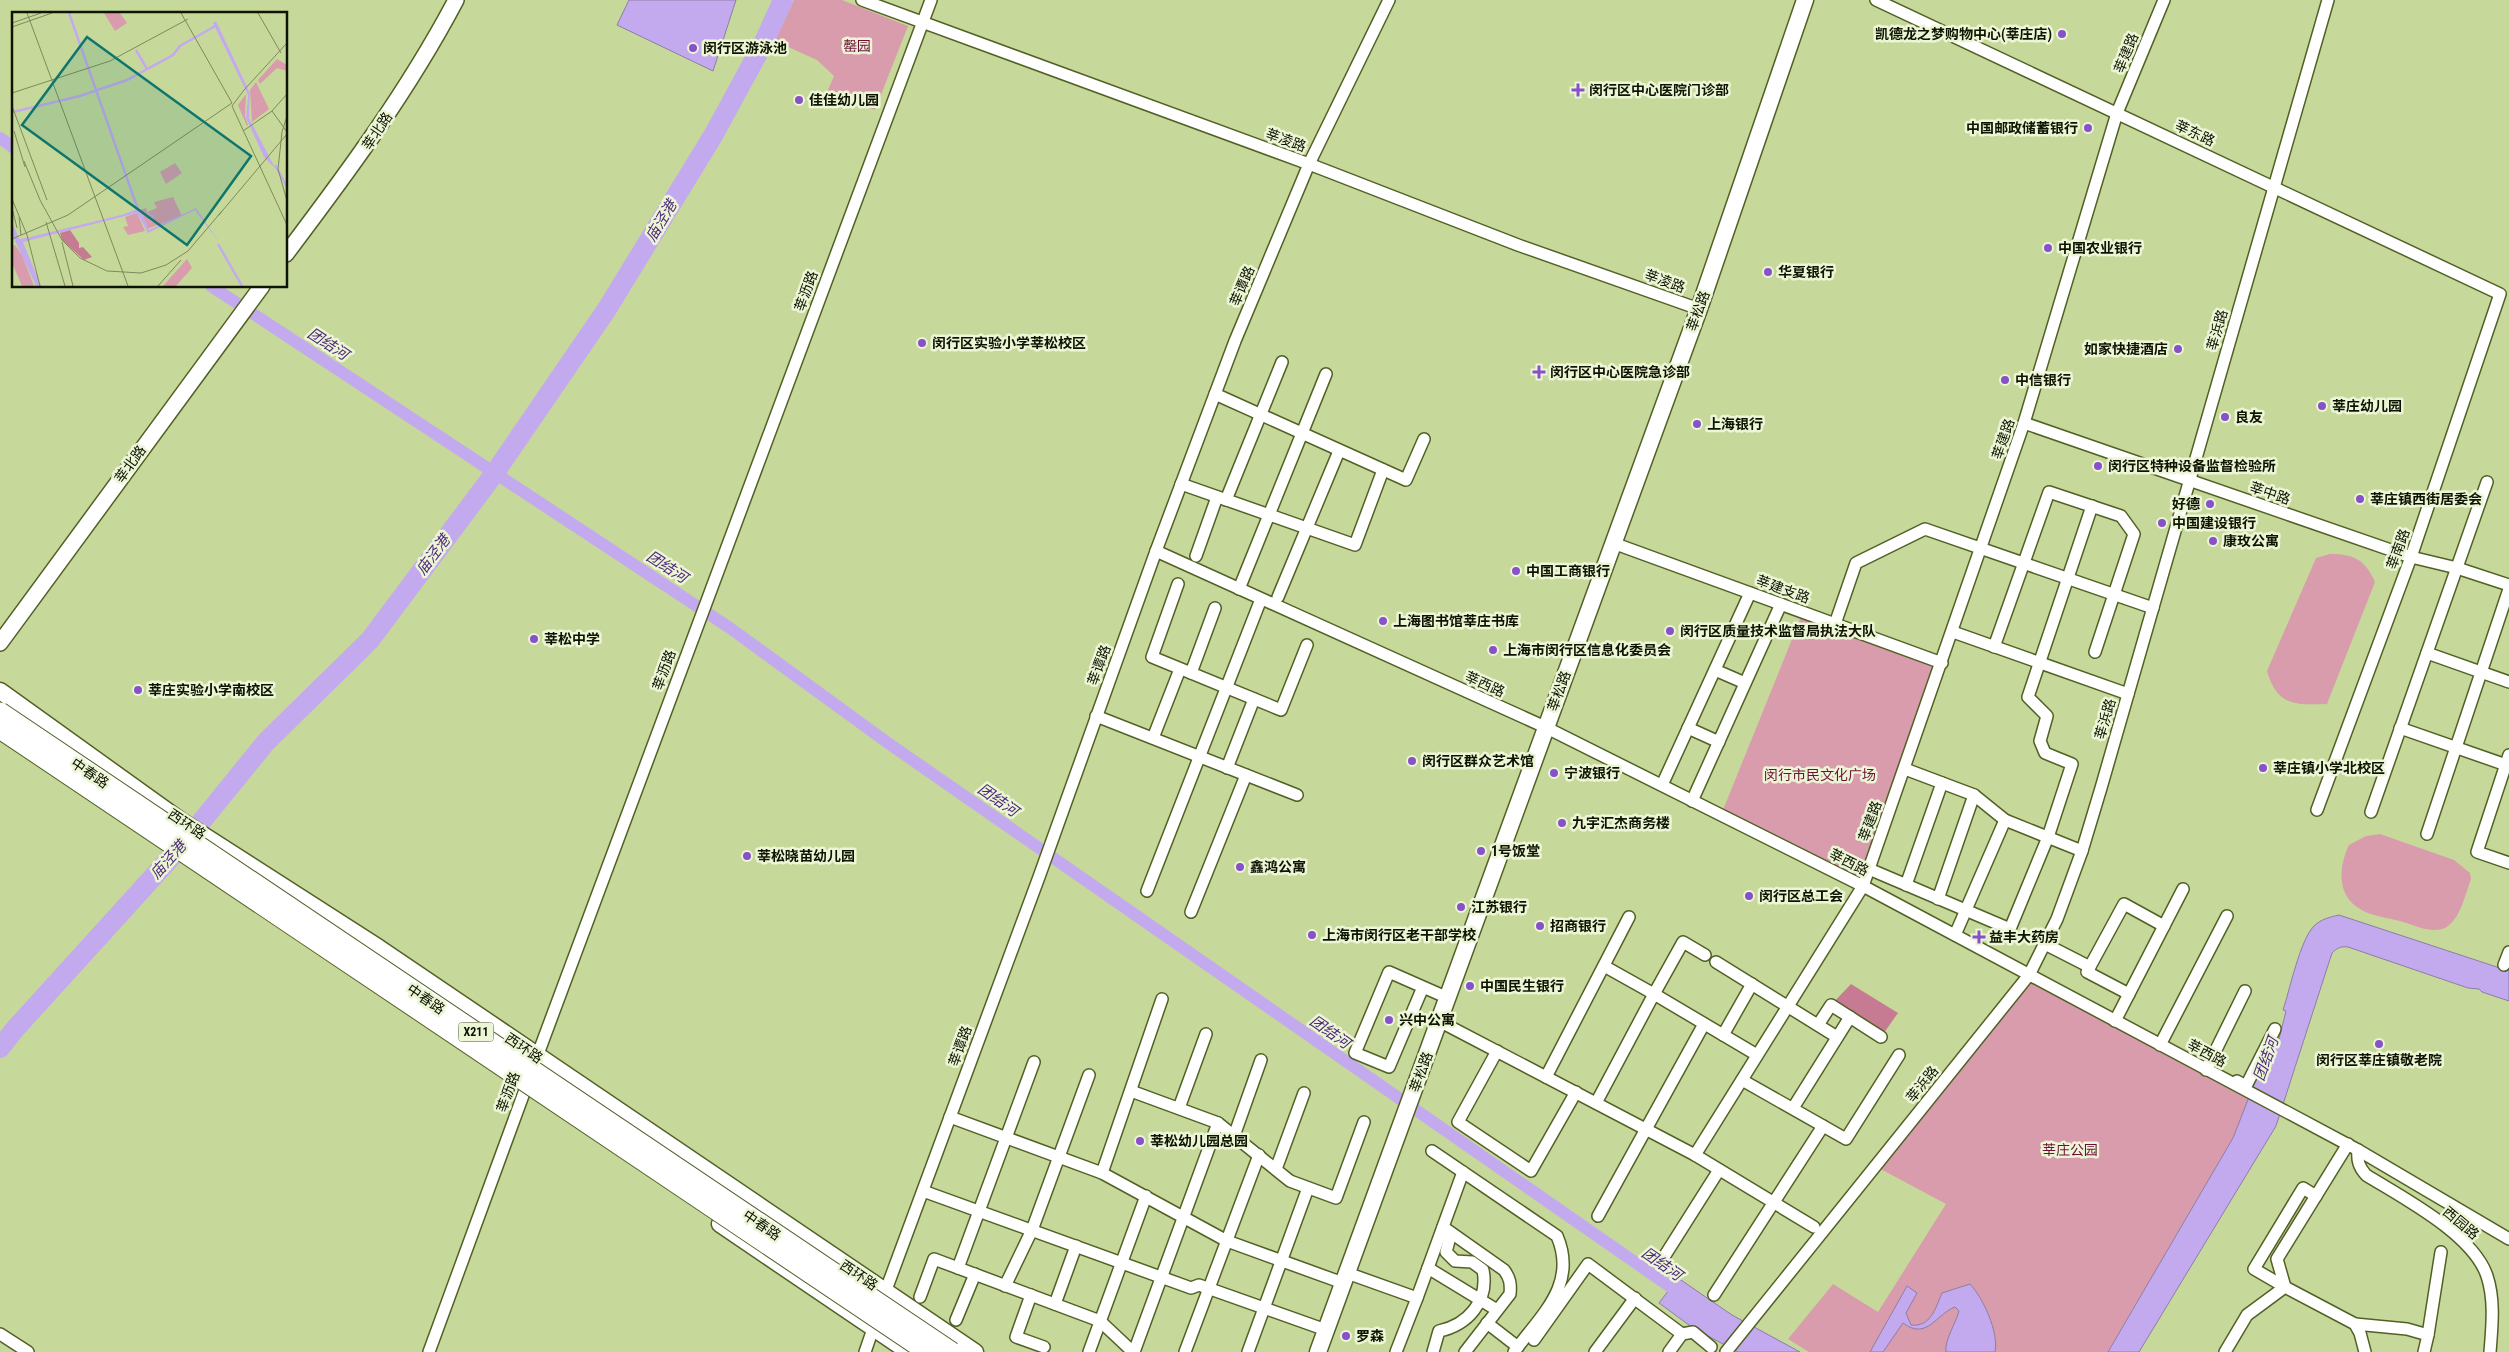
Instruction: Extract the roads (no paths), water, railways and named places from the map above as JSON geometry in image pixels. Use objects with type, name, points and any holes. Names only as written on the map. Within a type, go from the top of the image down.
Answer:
[{"type":"main road","name":"莘松路","points":[[1318,1352],[1699,309],[1805,0]]},
{"type":"main road","name":"西环路","points":[[0,691],[181,821],[379,948],[885,1293],[975,1352]]},
{"type":"main road","name":"中春路","points":[[0,712],[952,1352]]},
{"type":"main road","name":"中春路","points":[[0,730],[928,1352]]},
{"type":"main road","points":[[0,738],[909,1352]]},
{"type":"street","name":"莘北路","points":[[288,251],[388,114],[414,74],[456,0]]},
{"type":"street","name":"莘凌路","points":[[862,0],[1309,164],[1518,245],[1699,309]]},
{"type":"street","name":"莘沥路","points":[[429,1352],[710,589],[931,0]]},
{"type":"street","name":"莘谭路","points":[[865,1352],[1156,551],[1215,394],[1309,164],[1390,0]]},
{"type":"street","name":"莘东路","points":[[1876,0],[2500,294]]},
{"type":"street","name":"莘建路","points":[[1695,1155],[1863,886],[1953,632],[2024,423],[2117,113],[2164,0]]},
{"type":"street","name":"莘浜路","points":[[1727,1351],[2029,975],[2057,919],[2082,851],[2328,0]]},
{"type":"street","name":"莘北路","points":[[0,644],[260,288]]},
{"type":"street","name":"莘南路","points":[[2317,810],[2411,557],[2500,294]]},
{"type":"street","points":[[1196,556],[1282,362]]},
{"type":"street","points":[[1239,589],[1326,374]]},
{"type":"street","points":[[1215,394],[1406,480],[1424,439]]},
{"type":"street","name":"莘中路","points":[[2024,423],[2411,557],[2456,568],[2509,585]]},
{"type":"street","points":[[1278,597],[1339,450]]},
{"type":"street","points":[[1181,484],[1355,545],[1383,470]]},
{"type":"street","points":[[2370,812],[2487,482]]},
{"type":"street","points":[[1994,647],[2049,492],[2121,516],[2134,534],[2095,652]]},
{"type":"street","points":[[1869,869],[2010,930],[2048,837],[2072,764],[2045,753],[2040,740],[2047,716],[2028,697],[2092,506]]},
{"type":"street","points":[[1834,624],[1856,563],[1925,529],[1981,550],[2153,608]]},
{"type":"street","name":"莘建支路","points":[[1613,543],[1942,663]]},
{"type":"street","name":"莘西路","points":[[1156,551],[1545,727],[1863,886],[2353,1147],[2509,1240]]},
{"type":"street","points":[[1178,584],[1152,657],[1281,710],[1307,645]]},
{"type":"street","points":[[2427,834],[2509,589]]},
{"type":"street","points":[[1662,785],[1750,593]]},
{"type":"street","points":[[1147,891],[1261,599]]},
{"type":"street","points":[[1692,800],[1781,604]]},
{"type":"street","points":[[1153,738],[1215,608]]},
{"type":"street","points":[[1953,632],[2128,694]]},
{"type":"street","points":[[2427,653],[2509,682]]},
{"type":"street","points":[[1715,670],[1745,683]]},
{"type":"street","points":[[1227,768],[1254,699]]},
{"type":"street","points":[[1096,716],[1298,795]]},
{"type":"street","points":[[1688,728],[1719,742]]},
{"type":"street","points":[[2400,728],[2508,762],[2477,852],[2509,863]]},
{"type":"street","points":[[1905,769],[1974,795],[2005,820],[2082,851]]},
{"type":"street","points":[[1191,912],[1246,775]]},
{"type":"street","points":[[1906,885],[1942,783]]},
{"type":"street","points":[[1938,899],[1974,795]]},
{"type":"street","points":[[1955,935],[2005,820]]},
{"type":"street","points":[[2115,1021],[2183,889]]},
{"type":"street","points":[[2129,994],[2087,972],[2124,904],[2164,926]]},
{"type":"street","points":[[2160,1045],[2227,916]]},
{"type":"street","points":[[1546,1077],[1629,918]]},
{"type":"street","points":[[1596,1103],[1683,942],[1706,956]]},
{"type":"street","points":[[2045,944],[2090,967]]},
{"type":"street","points":[[2504,965],[2509,952]]},
{"type":"street","points":[[1716,962],[1837,1036]]},
{"type":"street","points":[[1604,966],[1757,1055]]},
{"type":"street","points":[[1423,987],[1389,1067],[1355,1052],[1389,972],[1448,998]]},
{"type":"street","points":[[1723,1035],[1752,984]]},
{"type":"street","points":[[2206,1070],[2245,991]]},
{"type":"street","points":[[1102,1173],[1162,1000]]},
{"type":"street","points":[[1818,1025],[1831,1004],[1881,1037]]},
{"type":"street","points":[[1793,1108],[1850,1017]]},
{"type":"street","points":[[1439,1021],[1695,1155],[1814,1227]]},
{"type":"street","points":[[1598,1216],[1704,1024]]},
{"type":"street","points":[[2222,1078],[2230,1078],[2246,1086],[2275,1028]]},
{"type":"street","points":[[1179,1108],[1206,1034]]},
{"type":"street","points":[[1497,1051],[1458,1122],[1530,1171],[1576,1092]]},
{"type":"street","points":[[1742,1080],[1846,1138],[1899,1055]]},
{"type":"street","points":[[1234,1136],[1261,1060]]},
{"type":"street","points":[[958,1268],[1034,1062]]},
{"type":"street","points":[[1005,1286],[1032,1230],[1089,1075]]},
{"type":"street","points":[[1131,1091],[1218,1123],[1290,1181],[1336,1198],[1364,1122]]},
{"type":"street","points":[[1276,1169],[1304,1093]]},
{"type":"street","points":[[950,1117],[1102,1173],[1227,1240],[1282,1260],[1417,1298]]},
{"type":"street","points":[[920,1297],[934,1259],[1100,1321],[1133,1352],[1218,1123]]},
{"type":"street","points":[[1714,1295],[1823,1126]]},
{"type":"street","points":[[2285,1287],[2277,1259],[2316,1196],[2353,1147]]},
{"type":"street","name":"西园路","points":[[2353,1147],[2360,1168],[2366,1175],[2438,1222],[2469,1248],[2482,1265],[2491,1295],[2490,1352]]},
{"type":"street","points":[[1432,1151],[1557,1236],[1564,1253],[1563,1274],[1558,1292],[1516,1350],[1487,1324]]},
{"type":"street","points":[[1185,1352],[1259,1156]]},
{"type":"street","points":[[1662,1260],[1719,1170]]},
{"type":"street","points":[[1396,1352],[1428,1268],[1447,1230],[1463,1172]]},
{"type":"street","points":[[1248,1352],[1308,1188]]},
{"type":"street","points":[[2316,1196],[2303,1188],[2254,1268],[2354,1324],[2407,1329],[2428,1335]]},
{"type":"street","points":[[923,1191],[1190,1288],[1199,1286],[1209,1289],[1326,1330]]},
{"type":"street","points":[[1089,1352],[1146,1196]]},
{"type":"street","points":[[1433,1352],[1439,1331],[1453,1328],[1475,1310],[1481,1301],[1485,1281],[1483,1270],[1472,1262],[1455,1261],[1446,1252],[1447,1230]]},
{"type":"street","points":[[1447,1230],[1504,1270],[1509,1277],[1510,1294],[1465,1352]]},
{"type":"street","points":[[1055,1304],[1076,1246]]},
{"type":"street","points":[[2424,1352],[2442,1252]]},
{"type":"street","points":[[1534,1340],[1588,1264],[1682,1334]]},
{"type":"street","points":[[1428,1268],[1497,1310]]},
{"type":"street","points":[[956,1320],[974,1274]]},
{"type":"street","points":[[2225,1352],[2247,1315],[2285,1287]]},
{"type":"street","points":[[1032,1295],[1016,1337],[1044,1347]]},
{"type":"street","points":[[1594,1352],[1635,1298]]},
{"type":"street","points":[[2354,1324],[2360,1333],[2365,1352]]},
{"type":"street","points":[[1669,1352],[1682,1334],[1693,1332],[1712,1347]]},
{"type":"street","points":[[0,1334],[28,1352]]},
{"type":"water","name":"闵行区游泳池","points":[[629,0],[736,0],[713,71],[617,25]]},
{"type":"water","points":[[2339,915],[2509,971],[2509,1001],[2482,992],[2479,989],[2468,988],[2348,947],[2341,947],[2334,951],[2276,1126],[2139,1352],[2108,1352],[2233,1138],[2269,1046],[2279,1039],[2286,1011],[2283,1010],[2304,942],[2314,926]]},
{"type":"water","points":[[1678,1278],[1732,1315],[1800,1352],[1738,1352],[1693,1328],[1659,1303]]},
{"type":"water","points":[[1970,1284],[1985,1306],[1989,1316],[1995,1335],[1995,1352],[1946,1352],[1947,1343],[1959,1311],[1955,1307],[1948,1310],[1925,1328],[1911,1328],[1903,1323],[1883,1352],[1870,1352],[1907,1286],[1917,1293],[1906,1313],[1911,1325],[1918,1325],[1928,1320],[1931,1316],[1942,1293]]},
{"type":"waterway","name":"庙泾港","points":[[0,1048],[15,1029],[184,843],[266,742],[370,640],[494,474],[607,309],[714,134],[763,44],[783,0]]},
{"type":"waterway","name":"团结河","points":[[0,138],[12,147]]},
{"type":"waterway","name":"团结河","points":[[214,288],[730,628],[888,743],[1685,1297]]},
{"type":"place","name":"凯德龙之梦购物中心(莘庄店)","points":[[2062,34]]},
{"type":"place","name":"闵行区游泳池","points":[[693,48]]},
{"type":"place","name":"闵行区中心医院门诊部","points":[[1578,90]]},
{"type":"place","name":"佳佳幼儿园","points":[[799,100]]},
{"type":"place","name":"中国邮政储蓄银行","points":[[2088,128]]},
{"type":"place","name":"中国农业银行","points":[[2048,248]]},
{"type":"place","name":"华夏银行","points":[[1768,272]]},
{"type":"place","name":"闵行区实验小学莘松校区","points":[[922,343]]},
{"type":"place","name":"如家快捷酒店","points":[[2178,349]]},
{"type":"place","name":"闵行区中心医院急诊部","points":[[1539,372]]},
{"type":"place","name":"中信银行","points":[[2005,380]]},
{"type":"place","name":"莘庄幼儿园","points":[[2322,406]]},
{"type":"place","name":"良友","points":[[2225,417]]},
{"type":"place","name":"上海银行","points":[[1697,424]]},
{"type":"place","name":"闵行区特种设备监督检验所","points":[[2098,466]]},
{"type":"place","name":"莘庄镇西街居委会","points":[[2360,499]]},
{"type":"place","name":"好德","points":[[2210,504]]},
{"type":"place","name":"中国建设银行","points":[[2162,523]]},
{"type":"place","name":"康玫公寓","points":[[2213,541]]},
{"type":"place","name":"中国工商银行","points":[[1516,571]]},
{"type":"place","name":"上海图书馆莘庄书库","points":[[1383,621]]},
{"type":"place","name":"闵行区质量技术监督局执法大队","points":[[1670,631]]},
{"type":"place","name":"莘松中学","points":[[534,639]]},
{"type":"place","name":"上海市闵行区信息化委员会","points":[[1493,650]]},
{"type":"place","name":"莘庄实验小学南校区","points":[[138,690]]},
{"type":"place","name":"闵行区群众艺术馆","points":[[1412,761]]},
{"type":"place","name":"莘庄镇小学北校区","points":[[2263,768]]},
{"type":"place","name":"宁波银行","points":[[1554,773]]},
{"type":"place","name":"九宇汇杰商务楼","points":[[1562,823]]},
{"type":"place","name":"1号饭堂","points":[[1481,851]]},
{"type":"place","name":"莘松晓苗幼儿园","points":[[747,856]]},
{"type":"place","name":"鑫鸿公寓","points":[[1240,867]]},
{"type":"place","name":"闵行区总工会","points":[[1749,896]]},
{"type":"place","name":"江苏银行","points":[[1461,907]]},
{"type":"place","name":"招商银行","points":[[1540,926]]},
{"type":"place","name":"上海市闵行区老干部学校","points":[[1312,935]]},
{"type":"place","name":"益丰大药房","points":[[1979,937]]},
{"type":"place","name":"中国民生银行","points":[[1470,986]]},
{"type":"place","name":"兴中公寓","points":[[1389,1020]]},
{"type":"place","name":"闵行区莘庄镇敬老院","points":[[2379,1044]]},
{"type":"place","name":"莘松幼儿园总园","points":[[1140,1141]]},
{"type":"place","name":"罗森","points":[[1346,1336]]},
{"type":"park label","name":"罄园","points":[[857,46]]},
{"type":"park label","name":"闵行市民文化广场","points":[[1820,775]]},
{"type":"park label","name":"莘庄公园","points":[[2070,1150]]}]
